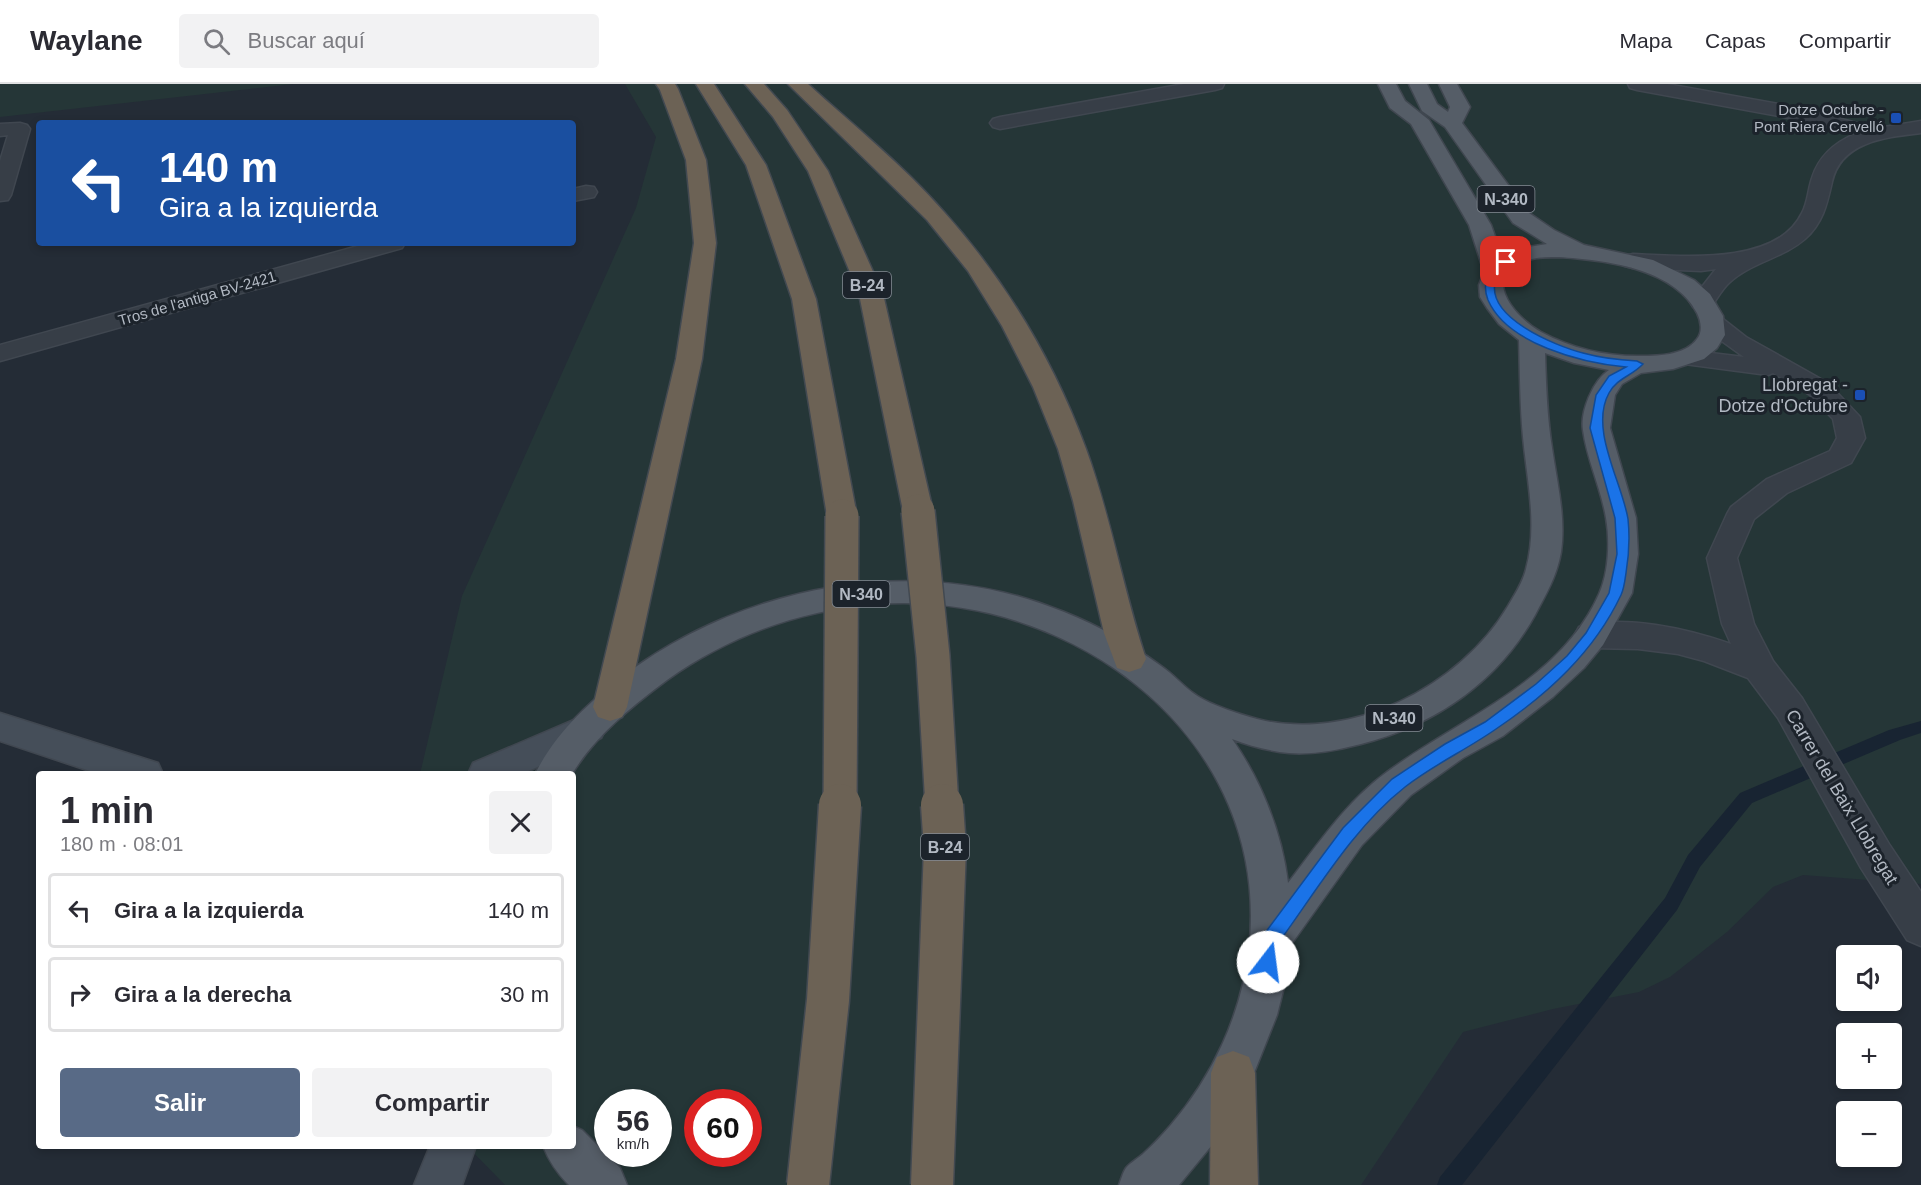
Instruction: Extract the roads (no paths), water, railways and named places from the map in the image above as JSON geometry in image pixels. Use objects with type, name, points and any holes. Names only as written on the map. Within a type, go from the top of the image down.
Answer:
[{"type":"highway","points":[[706,84],[756,165],[804,299],[842,516],[840,814],[833,937],[822,1065],[808,1185]]},
{"type":"highway","name":"B-24","points":[[754,84],[780,114],[818,171],[871,294],[918,511],[933,656],[945,848],[932,1185]]},
{"type":"highway","points":[[797,84],[935,215],[964,250],[992,291],[1040,373],[1073,451],[1099,544],[1115,619],[1129,659]]},
{"type":"highway","points":[[599,718],[689,359],[705,243],[696,160],[667,86]]},
{"type":"highway","points":[[1233,1073],[1234,1185]]},
{"type":"main road","points":[[1387,84],[1397,104],[1424,113]]},
{"type":"main road","name":"N-340","points":[[1418,84],[1424,113],[1480,225],[1495,271]]},
{"type":"main road","points":[[1448,84],[1460,107],[1452,123]]},
{"type":"main road","name":"N-340","points":[[1424,113],[1452,123],[1480,166],[1521,218],[1546,235],[1582,251]]},
{"type":"main road","name":"N-340","points":[[1559,250],[1582,251],[1632,261],[1679,282],[1708,313],[1712,338],[1702,349],[1686,358],[1664,363],[1608,362],[1579,356],[1532,337],[1508,321],[1496,306],[1490,293],[1490,281],[1495,271],[1506,262],[1520,255],[1559,250]]},
{"type":"main road","name":"N-340","points":[[1185,706],[1231,725],[1266,735],[1305,739],[1343,734],[1369,728],[1417,709],[1458,683],[1494,651],[1522,612],[1542,569],[1548,525],[1546,489],[1536,435],[1532,337]]},
{"type":"main road","name":"N-340","points":[[1271,939],[1348,833],[1398,784],[1450,748],[1490,726],[1541,688],[1572,659],[1591,636],[1616,593],[1623,554],[1621,518],[1596,428],[1602,395],[1613,379],[1637,364]]},
{"type":"main road","name":"N-340","points":[[554,771],[557,765],[599,718],[663,665],[687,649],[730,627],[774,611],[820,599],[866,593],[913,591],[958,595],[1004,603],[1048,617],[1079,631],[1129,659],[1185,706],[1206,731],[1244,791],[1259,834],[1269,879],[1271,939],[1260,1009],[1233,1073],[1199,1126],[1143,1185]]},
{"type":"main road","points":[[492,771],[599,718]]},
{"type":"main road","points":[[0,727],[136,771]]},
{"type":"main road","points":[[438,1185],[452,1149]]},
{"type":"main road","points":[[568,1149],[603,1185]]},
{"type":"street","points":[[1000,123],[1215,84]]},
{"type":"street","points":[[1637,84],[1784,111],[1875,134]]},
{"type":"street","points":[[1708,313],[1722,276],[1795,235],[1810,221],[1817,207],[1826,166],[1835,154],[1875,134],[1921,127]]},
{"type":"street","points":[[0,130],[20,129],[0,195]]},
{"type":"street","name":"Tros de l'antiga BV-2421","points":[[0,353],[383,246]]},
{"type":"street","points":[[1632,261],[1701,264],[1754,258]]},
{"type":"street","name":"Carrer del Baix Llobregat","points":[[1708,313],[1737,342],[1788,369],[1819,389],[1846,417],[1851,438],[1841,457],[1777,486],[1742,513],[1722,558],[1738,624],[1760,669],[1790,708],[1875,856],[1921,927]]},
{"type":"street","name":"Carrer del Baix Llobregat","points":[[1686,358],[1788,369]]},
{"type":"street","name":"Carrer del Baix Llobregat","points":[[1591,636],[1637,634],[1677,639],[1716,650],[1760,669]]},
{"type":"waterway","points":[[1448,1185],[1671,904],[1694,861],[1746,798],[1895,735],[1921,727]]},
{"type":"place","name":"Dotze Octubre - Pont Riera Cervelló","points":[[1896,118]]},
{"type":"place","name":"Llobregat - Dotze d'Octubre","points":[[1860,395]]}]
